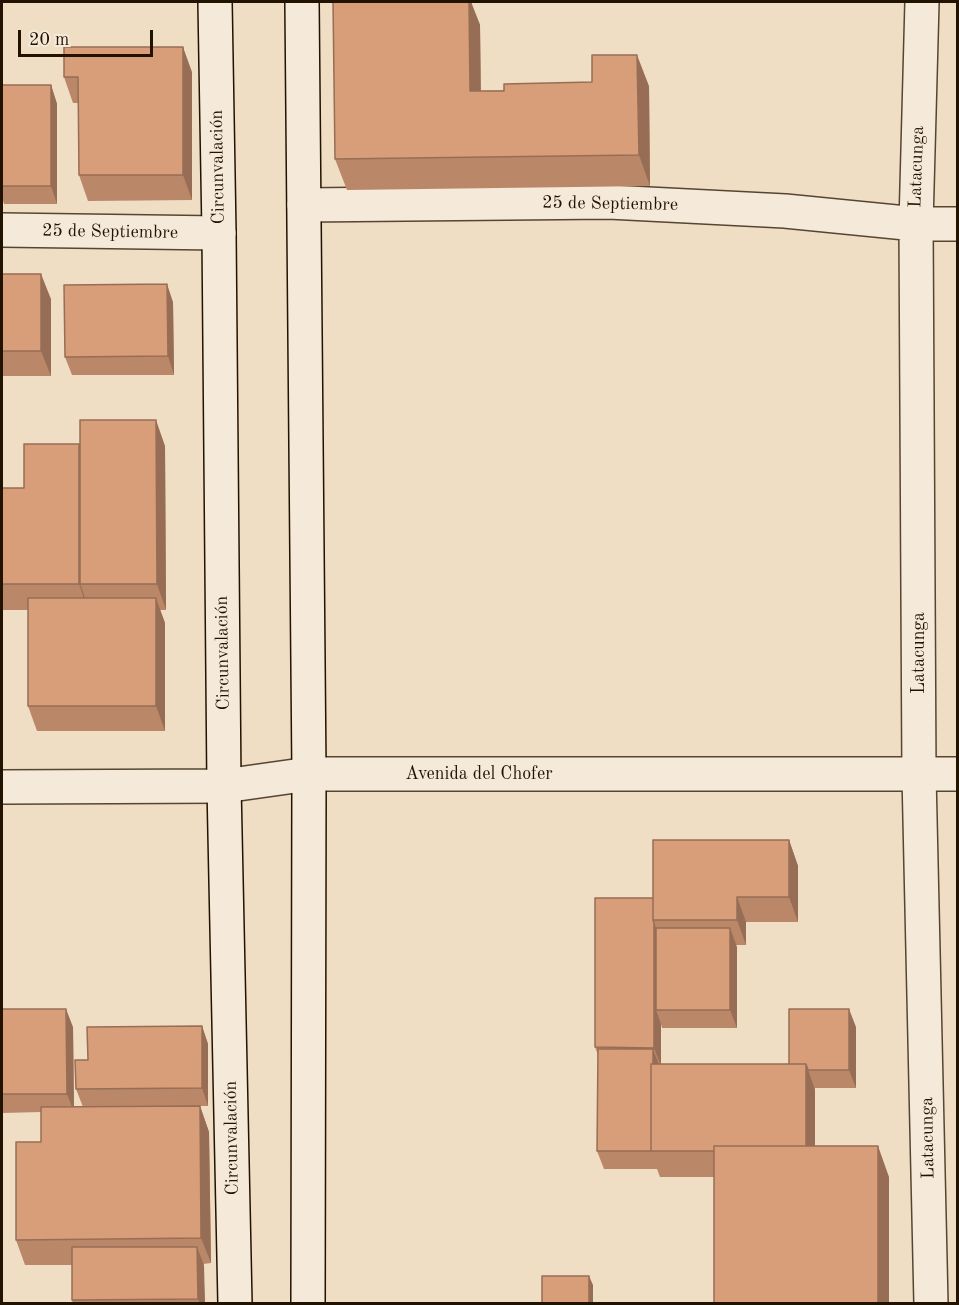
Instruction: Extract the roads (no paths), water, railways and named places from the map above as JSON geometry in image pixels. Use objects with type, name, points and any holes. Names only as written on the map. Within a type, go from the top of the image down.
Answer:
[{"type":"street","name":"Circunvalación","points":[[215,2],[224,786],[235,1304]]},
{"type":"street","points":[[302,2],[309,774],[308,1304]]},
{"type":"street","name":"Latacunga","points":[[922,2],[916,224],[920,774],[931,1304]]},
{"type":"street","name":"25 de Septiembre","points":[[304,205],[609,202],[785,211],[916,224],[957,224]]},
{"type":"street","name":"25 de Septiembre","points":[[2,230],[219,233]]},
{"type":"street","name":"Avenida del Chofer","points":[[2,787],[224,786],[309,774],[957,774]]}]
